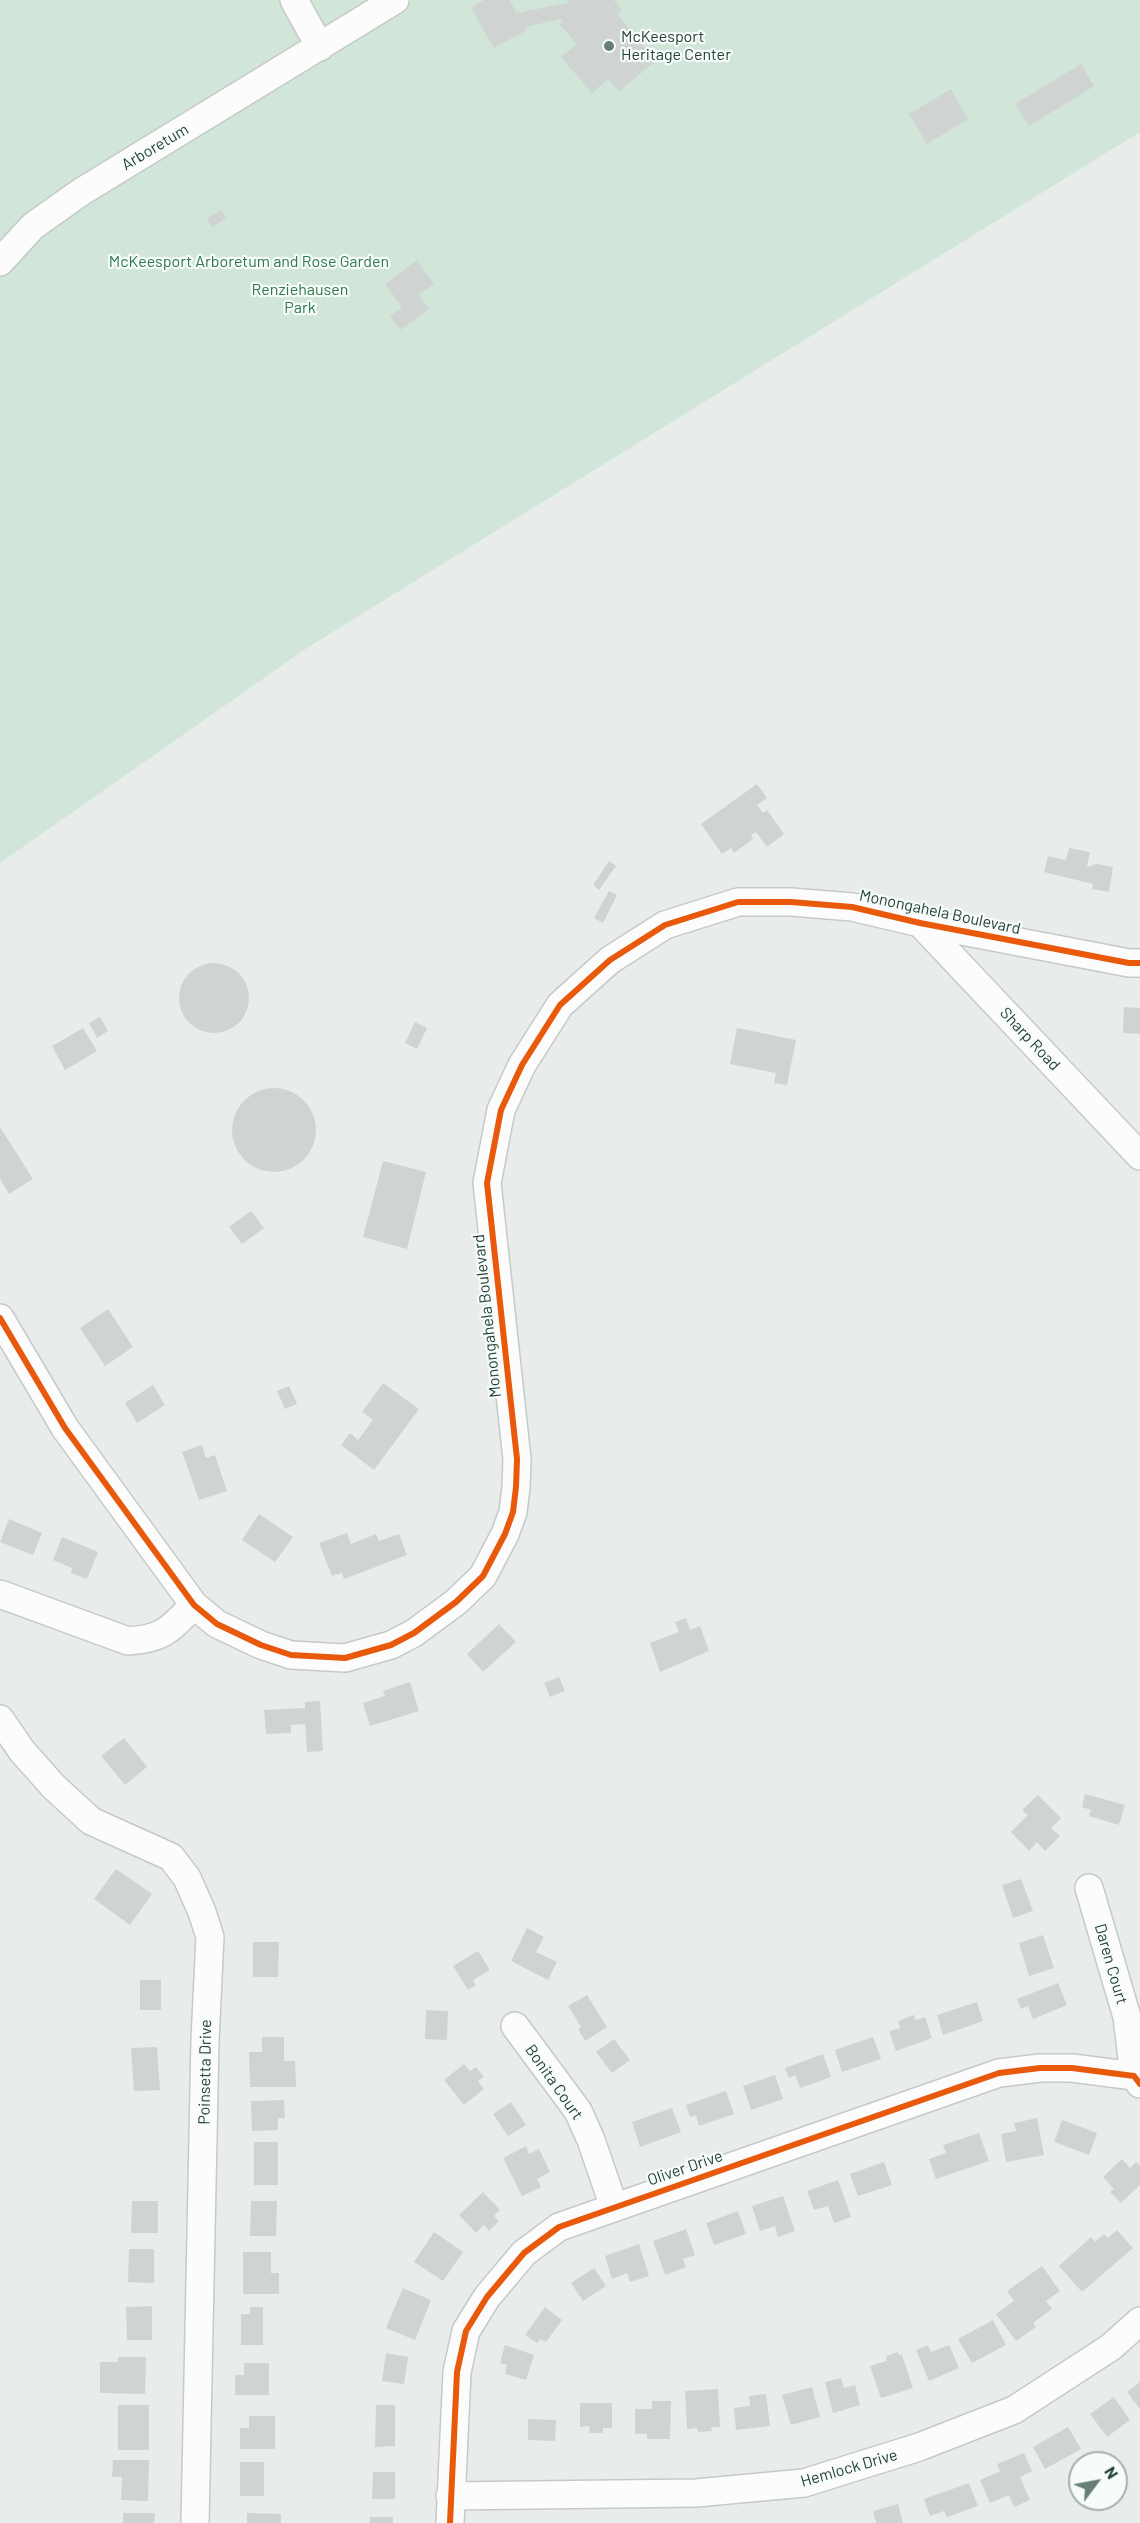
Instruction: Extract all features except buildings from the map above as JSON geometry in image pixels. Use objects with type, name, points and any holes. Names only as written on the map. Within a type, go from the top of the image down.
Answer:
[{"type":"street","points":[[294,0],[320,47]]},
{"type":"street","name":"Arboretum","points":[[0,262],[33,226],[81,192],[395,0]]},
{"type":"street","name":"Monongahela Boulevard","points":[[0,1318],[65,1428],[194,1605],[217,1624],[261,1645],[291,1654],[345,1658],[391,1645],[414,1633],[456,1602],[483,1576],[505,1534],[513,1512],[517,1459],[487,1183],[501,1110],[522,1065],[560,1005],[610,960],[665,926],[738,902],[791,902],[852,907],[920,923],[1129,963],[1140,963]]},
{"type":"street","name":"Sharp Road","points":[[920,923],[1140,1155]]},
{"type":"street","points":[[0,1594],[128,1641],[148,1640],[166,1632],[194,1605]]},
{"type":"street","name":"Poinsetta Drive","points":[[0,1719],[30,1760],[53,1786],[91,1821],[171,1857],[190,1887],[202,1912],[210,1937],[205,2040],[195,2523]]},
{"type":"street","name":"Daren Court","points":[[1089,1888],[1127,2017],[1137,2080]]},
{"type":"street","name":"Bonita Court","points":[[514,2026],[578,2111],[591,2140],[614,2207]]},
{"type":"street","name":"Oliver Drive","points":[[450,2523],[457,2372],[466,2331],[487,2297],[524,2253],[559,2227],[999,2073],[1040,2067],[1072,2068],[1137,2080]]},
{"type":"street","name":"Hemlock Drive","points":[[450,2496],[696,2493],[804,2483],[919,2447],[1014,2410],[1111,2347],[1140,2321]]},
{"type":"green space","name":"Renziehausen Park","points":[[0,0],[1140,0],[1140,132],[307,648],[0,863]]},
{"type":"cycle path","points":[[0,1318],[65,1428],[194,1605],[217,1624],[261,1645],[291,1655],[345,1658],[391,1645],[414,1633],[456,1602],[483,1576],[505,1534],[513,1512],[517,1459],[487,1183],[501,1110],[522,1065],[560,1005],[610,960],[665,925],[738,902],[791,902],[852,907],[920,923],[1129,963],[1140,963]]},
{"type":"cycle path","points":[[450,2523],[457,2372],[466,2331],[487,2297],[524,2253],[559,2227],[999,2073],[1040,2068],[1072,2068],[1134,2076],[1140,2084]]},
{"type":"place","name":"McKeesport Heritage Center","points":[[609,46]]},
{"type":"park label","name":"McKeesport Arboretum and Rose Garden","points":[[249,262]]}]
